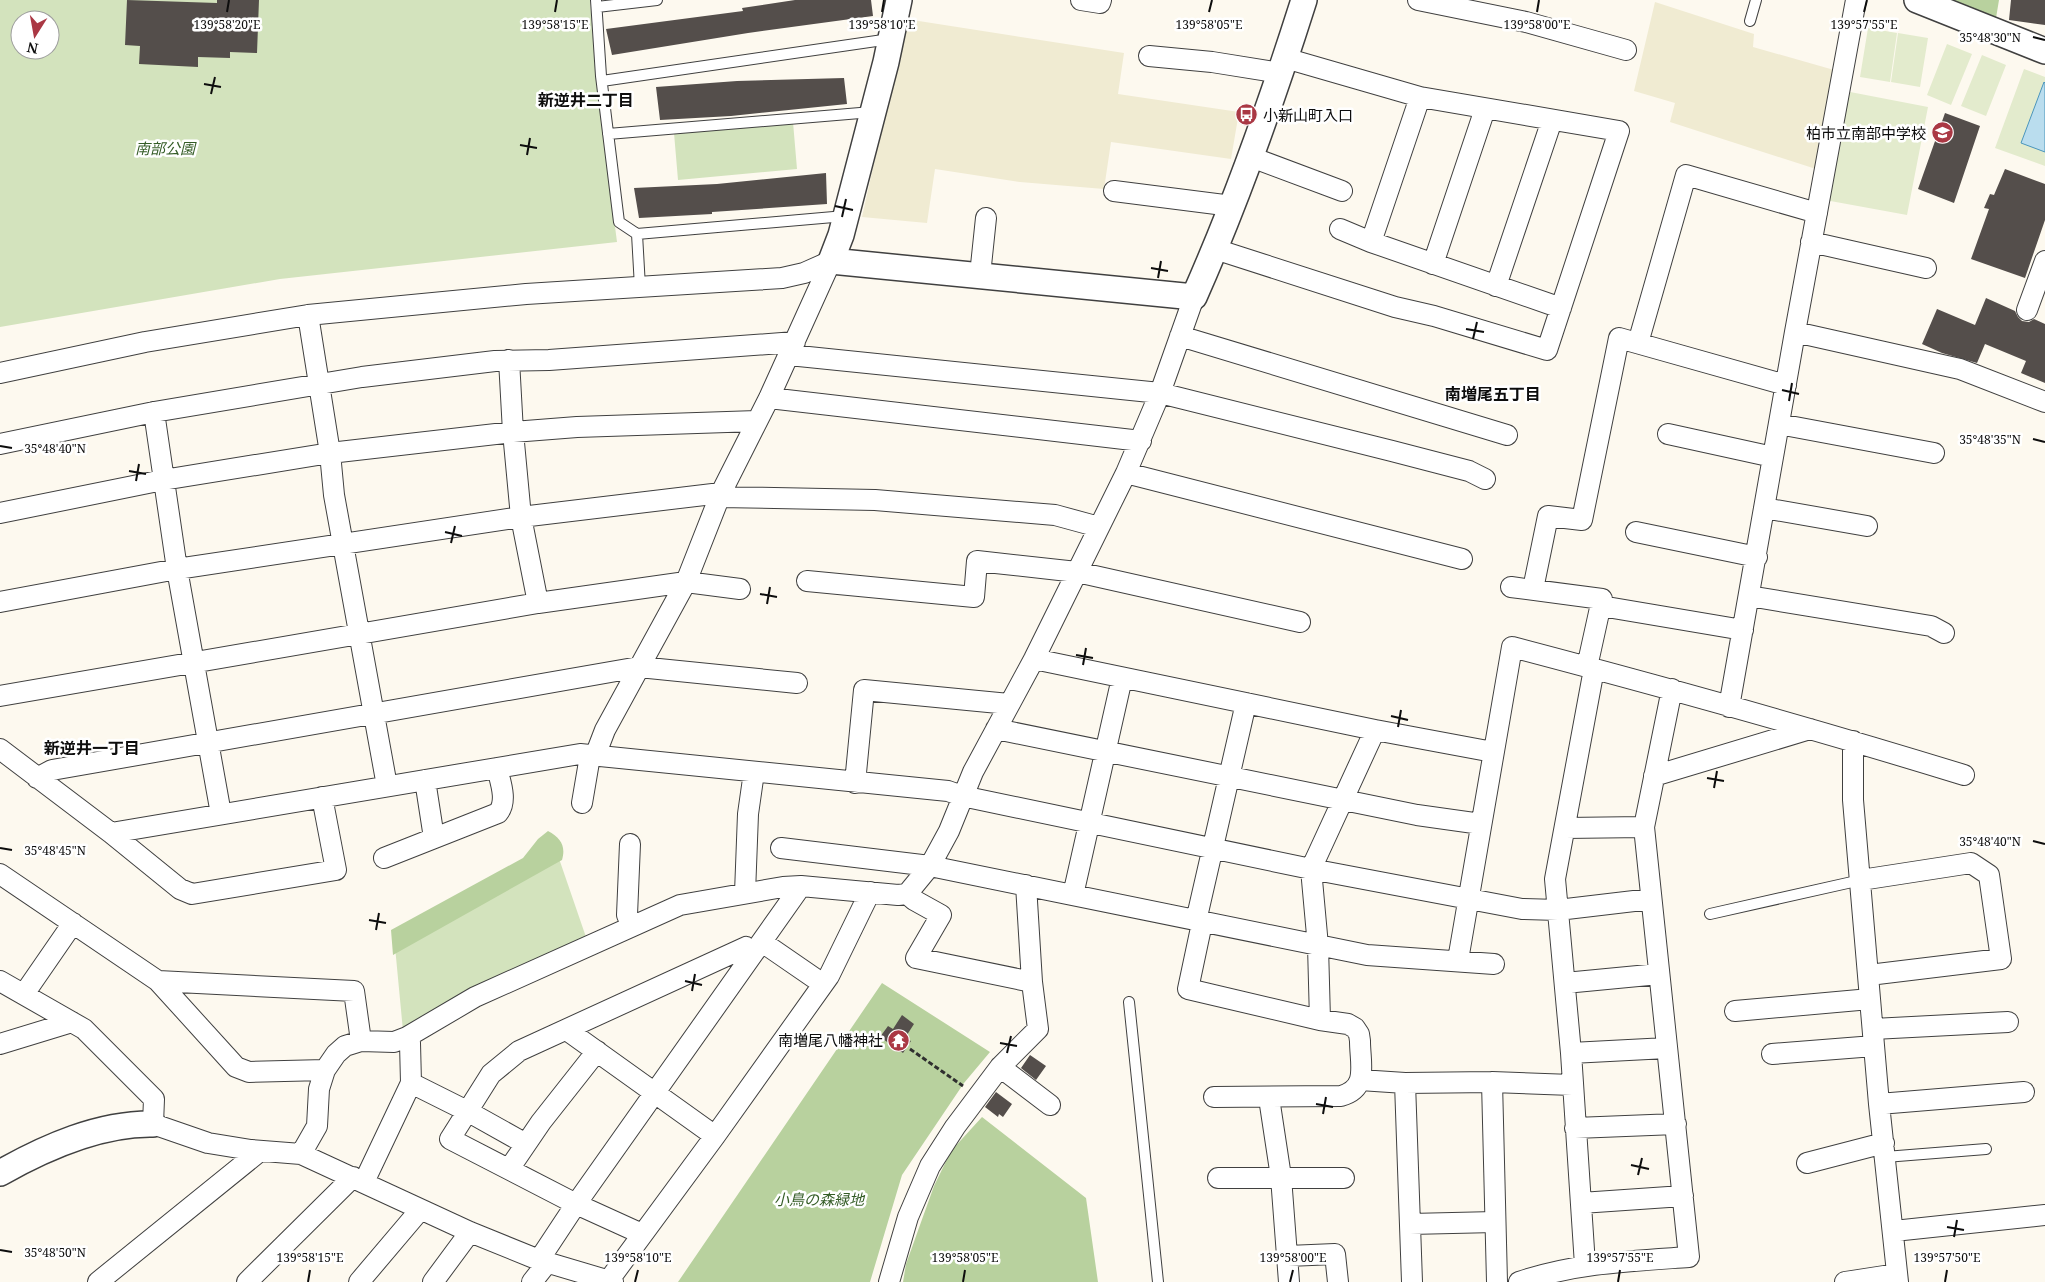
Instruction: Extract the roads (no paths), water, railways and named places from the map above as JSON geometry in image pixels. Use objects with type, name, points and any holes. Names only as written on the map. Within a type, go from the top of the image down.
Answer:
[{"type":"street","points":[[582,803],[592,756],[604,730],[686,582],[720,495],[769,398],[831,261],[846,216],[899,0]]},
{"type":"street","points":[[1081,0],[1100,3],[1101,0]]},
{"type":"street","points":[[907,894],[930,866],[949,831],[962,796],[996,728],[1034,659],[1141,441],[1194,297],[1251,158],[1304,0]]},
{"type":"street","points":[[1418,0],[1526,22],[1626,50]]},
{"type":"street","points":[[1729,707],[1856,0]]},
{"type":"street","points":[[1917,0],[2045,51]]},
{"type":"street","points":[[1149,56],[1283,66],[1420,97],[1619,131],[1547,350],[1434,316],[1395,307],[1215,249]]},
{"type":"street","points":[[1371,242],[1420,97]]},
{"type":"street","points":[[1433,264],[1485,109]]},
{"type":"street","points":[[1496,286],[1552,120]]},
{"type":"street","points":[[1251,158],[1342,192]]},
{"type":"street","points":[[1638,343],[1686,175],[1817,213]]},
{"type":"street","points":[[1114,191],[1232,206]]},
{"type":"street","points":[[980,275],[986,218]]},
{"type":"street","points":[[1340,229],[1371,242],[1561,308]]},
{"type":"street","points":[[1812,242],[1926,268]]},
{"type":"street","points":[[0,373],[145,342],[308,315],[526,294],[782,278],[804,273],[831,261],[1194,297]]},
{"type":"street","points":[[2027,310],[2045,261]]},
{"type":"street","points":[[308,315],[330,452],[334,495],[386,786]]},
{"type":"street","points":[[1795,332],[1960,369],[2045,402]]},
{"type":"street","points":[[1180,336],[1507,435]]},
{"type":"street","points":[[1533,589],[1548,516],[1582,520],[1618,338],[1786,385]]},
{"type":"street","points":[[0,444],[154,412],[319,384],[509,360],[549,360],[792,348],[1160,392],[1391,453],[1469,471],[1484,479]]},
{"type":"street","points":[[509,360],[521,517],[538,603]]},
{"type":"street","points":[[769,398],[1141,441]]},
{"type":"street","points":[[154,412],[193,663],[220,814]]},
{"type":"street","points":[[0,513],[164,480],[330,452],[577,427],[757,421]]},
{"type":"street","points":[[1779,424],[1934,453]]},
{"type":"street","points":[[1668,434],[1773,457]]},
{"type":"street","points":[[1126,473],[1462,559]]},
{"type":"street","points":[[0,602],[178,568],[521,517],[720,495],[875,500],[1055,515],[1099,527]]},
{"type":"street","points":[[1764,508],[1867,526]]},
{"type":"street","points":[[1636,532],[1757,557]]},
{"type":"street","points":[[807,581],[974,597],[978,561],[1076,572],[1300,622]]},
{"type":"street","points":[[0,696],[538,603],[686,582],[740,589]]},
{"type":"street","points":[[1511,587],[1602,599],[1555,879],[1571,1053],[1585,1265]]},
{"type":"street","points":[[1750,596],[1931,626],[1944,632]]},
{"type":"street","points":[[1601,606],[1743,630]]},
{"type":"street","points":[[1458,960],[1512,647],[1672,689],[1729,707],[1853,741],[1964,776]]},
{"type":"street","points":[[1034,659],[1375,730],[1493,752]]},
{"type":"street","points":[[38,778],[52,770],[640,667],[796,683]]},
{"type":"street","points":[[1073,895],[1122,678]]},
{"type":"street","points":[[1519,1282],[1539,1275],[1585,1265],[1689,1257],[1644,827],[1672,689]]},
{"type":"street","points":[[855,783],[864,690],[1009,704]]},
{"type":"street","points":[[1214,1097],[1341,1096],[1351,1093],[1357,1088],[1360,1080],[1359,1034],[1355,1028],[1348,1024],[1320,1020],[1188,990],[1213,848],[1246,703]]},
{"type":"street","points":[[996,728],[1417,815],[1481,824]]},
{"type":"street","points":[[1654,776],[1810,729]]},
{"type":"street","points":[[1320,1020],[1318,946],[1311,869],[1375,730]]},
{"type":"street","points":[[1845,1282],[1898,1278],[1873,1038],[1854,800],[1853,741]]},
{"type":"street","points":[[0,749],[111,834],[180,890],[192,894],[336,870],[322,797]]},
{"type":"street","points":[[111,834],[580,754],[948,791],[962,796],[1311,869],[1522,909],[1558,910],[1651,899]]},
{"type":"street","points":[[384,858],[498,813],[502,809],[503,799],[497,768]]},
{"type":"street","points":[[745,893],[748,814],[754,772]]},
{"type":"street","points":[[425,780],[434,838]]},
{"type":"street","points":[[1565,828],[1644,827]]},
{"type":"street","points":[[630,844],[627,915],[632,926]]},
{"type":"street","points":[[781,848],[930,866],[1367,955],[1494,964]]},
{"type":"street","points":[[1861,880],[1971,863],[1990,875],[2001,959],[1869,975]]},
{"type":"street","points":[[0,874],[158,981],[236,1067],[250,1072],[326,1070]]},
{"type":"street","points":[[532,1282],[576,1204],[801,886]]},
{"type":"street","points":[[301,1154],[317,1126],[319,1089],[326,1070],[336,1054],[345,1046],[362,1041],[394,1042],[407,1037],[475,998],[680,905],[783,887],[801,886],[907,894],[941,915],[916,958],[1032,982]]},
{"type":"street","points":[[889,1282],[908,1216],[930,1166],[1000,1067],[1038,1029],[1032,982],[1026,886]]},
{"type":"street","points":[[0,1173],[46,1150],[74,1139],[110,1128],[153,1124],[208,1143],[260,1151],[301,1154],[470,1232],[543,1261],[611,1281],[642,1234],[715,1136],[823,984],[870,892]]},
{"type":"street","points":[[24,994],[73,923]]},
{"type":"street","points":[[642,1234],[576,1204],[450,1139],[491,1074],[519,1050],[569,1029],[746,947],[757,947],[823,984]]},
{"type":"street","points":[[1565,983],[1659,974]]},
{"type":"street","points":[[158,981],[354,991],[362,1041]]},
{"type":"street","points":[[0,982],[84,1029],[154,1099],[153,1124]]},
{"type":"street","points":[[1735,1011],[1870,1000]]},
{"type":"street","points":[[0,1044],[72,1022]]},
{"type":"street","points":[[1772,1054],[1873,1038],[2008,1022]]},
{"type":"street","points":[[569,1029],[715,1136]]},
{"type":"street","points":[[247,1282],[358,1180],[411,1083],[410,1043],[407,1037]]},
{"type":"street","points":[[1571,1053],[1667,1048]]},
{"type":"street","points":[[509,1169],[541,1122],[597,1051]]},
{"type":"street","points":[[1000,1067],[1050,1105]]},
{"type":"street","points":[[1360,1080],[1405,1083],[1492,1082],[1572,1085]]},
{"type":"street","points":[[1492,1082],[1497,1282]]},
{"type":"street","points":[[411,1083],[468,1111],[526,1144]]},
{"type":"street","points":[[1405,1083],[1412,1282]]},
{"type":"street","points":[[1879,1104],[2024,1092]]},
{"type":"street","points":[[1270,1098],[1290,1282]]},
{"type":"street","points":[[1575,1128],[1676,1124]]},
{"type":"street","points":[[1807,1163],[1884,1150]]},
{"type":"street","points":[[98,1282],[260,1151]]},
{"type":"street","points":[[1218,1178],[1344,1178]]},
{"type":"street","points":[[1580,1203],[1683,1196]]},
{"type":"street","points":[[358,1282],[420,1210]]},
{"type":"street","points":[[1894,1231],[2045,1215]]},
{"type":"street","points":[[1410,1224],[1495,1222]]},
{"type":"street","points":[[433,1282],[470,1232]]},
{"type":"street","points":[[1288,1256],[1335,1254],[1338,1282]]},
{"type":"lane","points":[[657,0],[597,4],[602,81],[619,222],[637,234],[846,216]]},
{"type":"lane","points":[[1750,21],[1756,0]]},
{"type":"lane","points":[[602,81],[891,38]]},
{"type":"lane","points":[[608,134],[873,112]]},
{"type":"lane","points":[[637,234],[640,287]]},
{"type":"lane","points":[[1710,914],[1861,880]]},
{"type":"lane","points":[[1129,1002],[1158,1282]]},
{"type":"lane","points":[[1884,1150],[1986,1149]]},
{"type":"water","points":[[2045,83],[2045,152],[2021,143]]},
{"type":"place","name":"小新山町入口","points":[[1247,115]]},
{"type":"place","name":"柏市立南部中学校","points":[[1942,133]]},
{"type":"place","name":"南増尾八幡神社","points":[[899,1040]]},
{"type":"district","name":"新逆井二丁目","points":[[586,100]]},
{"type":"district","name":"南増尾五丁目","points":[[1493,394]]},
{"type":"district","name":"新逆井一丁目","points":[[92,748]]},
{"type":"park label","name":"南部公園","points":[[165,148]]},
{"type":"park label","name":"小鳥の森緑地","points":[[819,1199]]}]
